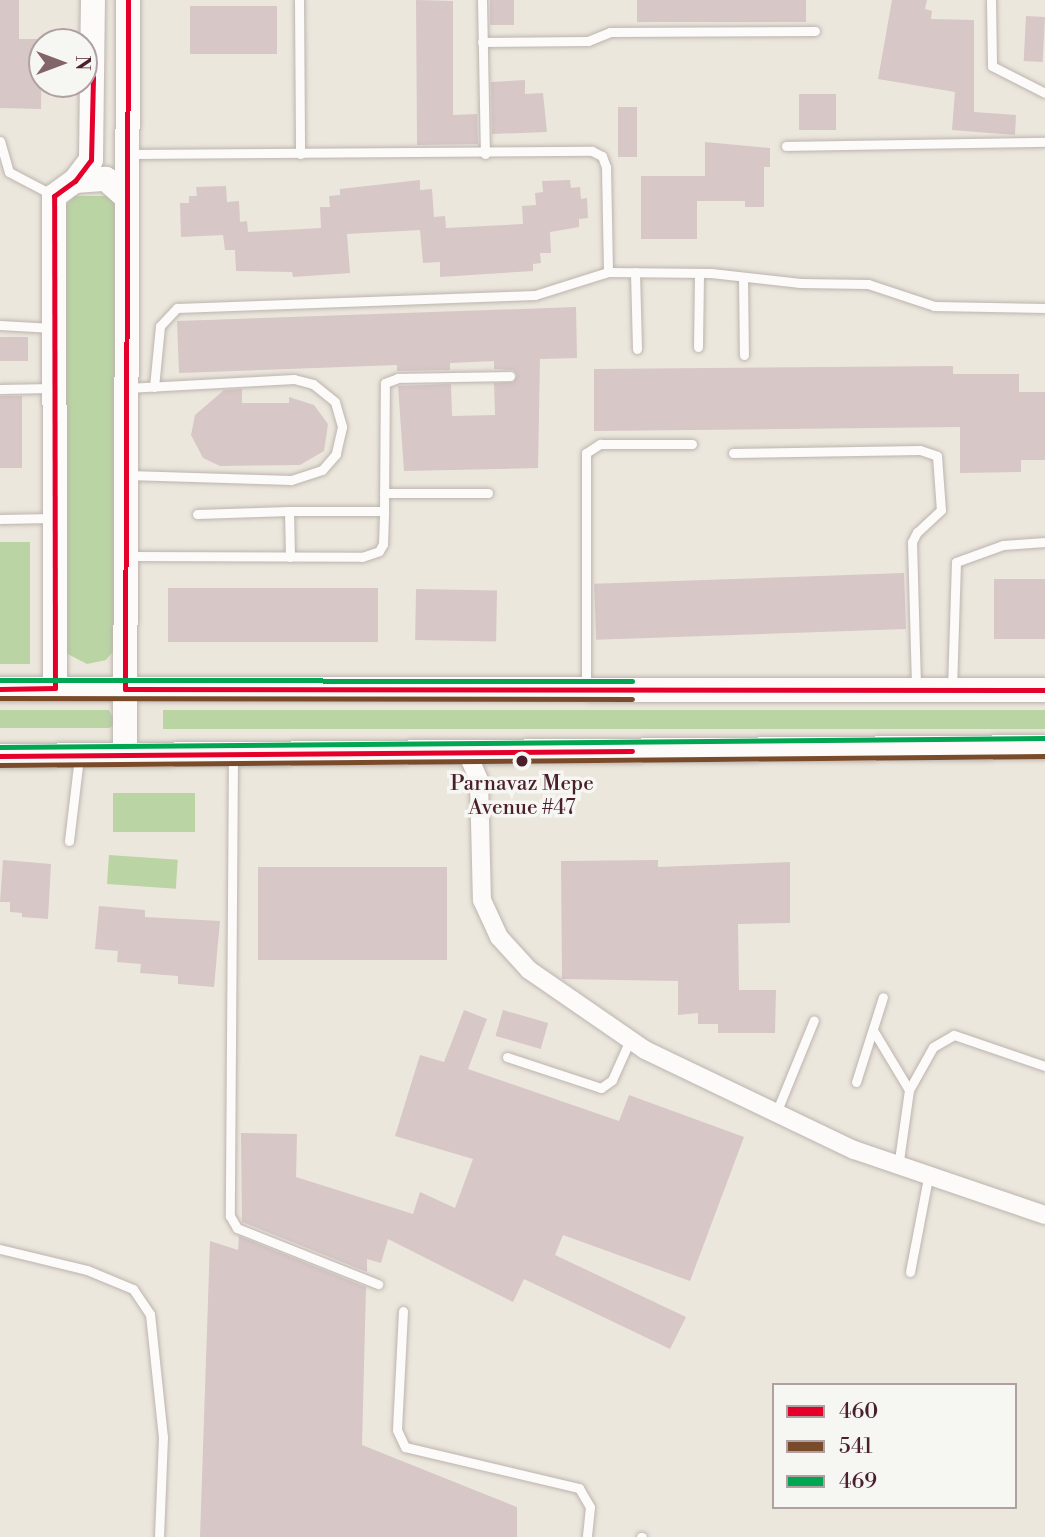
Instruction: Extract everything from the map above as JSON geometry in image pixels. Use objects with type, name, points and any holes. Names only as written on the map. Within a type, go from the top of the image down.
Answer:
[{"type":"main road","points":[[55,688],[54,196],[75,181],[91,160],[93,0]]},
{"type":"main road","points":[[125,755],[128,0]]},
{"type":"main road","points":[[75,181],[106,179],[127,198]]},
{"type":"main road","points":[[0,689],[1045,690]]},
{"type":"main road","points":[[0,756],[1045,747]]},
{"type":"street","points":[[467,753],[479,780],[482,900],[499,937],[529,970],[630,1040],[776,1113],[898,1167],[1045,1216]]},
{"type":"lane","points":[[299,0],[300,154]]},
{"type":"lane","points":[[482,0],[485,154]]},
{"type":"lane","points":[[991,0],[992,66],[1045,93]]},
{"type":"lane","points":[[482,42],[588,41],[610,32],[815,31]]},
{"type":"lane","points":[[0,141],[9,172],[54,196]]},
{"type":"lane","points":[[786,146],[1045,142]]},
{"type":"lane","points":[[127,153],[592,152],[602,156],[606,167],[608,272]]},
{"type":"lane","points":[[154,387],[160,326],[177,308],[535,295],[608,272],[699,273],[868,284],[934,306],[1045,308]]},
{"type":"lane","points":[[635,272],[637,349]]},
{"type":"lane","points":[[698,347],[699,273]]},
{"type":"lane","points":[[743,276],[744,355]]},
{"type":"lane","points":[[0,325],[54,328]]},
{"type":"lane","points":[[126,556],[372,555],[383,544],[385,383],[398,377],[510,376]]},
{"type":"lane","points":[[126,388],[294,379],[313,384],[335,402],[341,441],[322,470],[291,480],[126,475]]},
{"type":"lane","points":[[0,389],[54,388]]},
{"type":"lane","points":[[586,690],[586,453],[600,444],[692,444]]},
{"type":"lane","points":[[733,453],[920,450],[937,456],[942,510],[917,532],[912,542],[916,690]]},
{"type":"lane","points":[[384,493],[488,493]]},
{"type":"lane","points":[[289,511],[290,557]]},
{"type":"lane","points":[[197,514],[384,511]]},
{"type":"lane","points":[[0,519],[53,518]]},
{"type":"lane","points":[[952,690],[956,562],[1003,545],[1045,542]]},
{"type":"lane","points":[[69,841],[79,756]]},
{"type":"lane","points":[[233,756],[230,1216],[237,1228],[378,1284]]},
{"type":"lane","points":[[856,1082],[883,997]]},
{"type":"lane","points":[[776,1113],[814,1020]]},
{"type":"lane","points":[[873,1030],[909,1090]]},
{"type":"lane","points":[[898,1167],[909,1090],[933,1047],[954,1035],[1045,1066]]},
{"type":"lane","points":[[507,1057],[601,1088],[612,1080],[630,1040]]},
{"type":"lane","points":[[910,1272],[928,1178]]},
{"type":"lane","points":[[0,1249],[87,1270],[133,1289],[150,1314],[163,1437],[159,1537]]},
{"type":"lane","points":[[403,1311],[397,1430],[405,1447],[579,1488],[590,1507],[587,1537]]},
{"type":"green space","points":[[74,196],[107,196],[115,201],[118,645],[106,660],[87,664],[64,652],[62,210]]},
{"type":"green space","points":[[0,542],[30,542],[30,664],[0,664]]},
{"type":"green space","points":[[0,710],[109,710],[116,724],[109,728],[0,728]]},
{"type":"green space","points":[[163,710],[1045,710],[1045,729],[163,729]]},
{"type":"green space","points":[[113,793],[195,793],[195,832],[113,832]]},
{"type":"green space","points":[[109,855],[178,860],[176,889],[107,884]]},
{"type":"building","points":[[0,0],[19,0],[19,39],[28,39],[28,98],[41,98],[41,109],[0,108]]},
{"type":"building","points":[[416,0],[453,1],[453,115],[477,114],[478,144],[417,145]]},
{"type":"building","points":[[490,0],[514,0],[514,25],[490,25]]},
{"type":"building","points":[[637,0],[806,0],[806,22],[637,22]]},
{"type":"building","points":[[892,0],[927,0],[925,9],[932,11],[931,19],[974,20],[974,112],[1016,115],[1015,135],[952,130],[955,92],[878,79]]},
{"type":"building","points":[[190,6],[277,6],[277,54],[190,54]]},
{"type":"building","points":[[1026,16],[1045,17],[1043,62],[1024,61]]},
{"type":"building","points":[[525,80],[525,94],[543,93],[547,132],[492,134],[491,82]]},
{"type":"building","points":[[799,94],[836,94],[836,130],[799,130]]},
{"type":"building","points":[[618,107],[637,107],[637,157],[618,157]]},
{"type":"building","points":[[705,142],[770,148],[770,167],[764,167],[764,207],[745,207],[745,201],[697,201],[697,239],[641,239],[641,176],[705,176]]},
{"type":"building","points":[[420,180],[420,190],[432,189],[434,217],[445,216],[446,228],[523,224],[522,206],[536,205],[535,193],[543,192],[542,181],[570,180],[571,188],[580,187],[581,199],[587,198],[588,218],[579,219],[579,227],[550,232],[551,253],[540,253],[541,263],[533,264],[533,271],[440,277],[440,262],[423,263],[420,230],[347,234],[350,273],[293,277],[292,272],[236,271],[235,250],[225,250],[223,235],[181,237],[180,203],[189,203],[189,196],[197,196],[196,187],[226,186],[227,202],[239,201],[240,222],[247,221],[248,232],[321,228],[320,207],[330,207],[329,196],[340,195],[340,189]]},
{"type":"building","points":[[576,307],[577,358],[540,359],[538,468],[404,471],[398,386],[451,384],[452,416],[495,415],[494,383],[513,382],[517,375],[513,370],[494,369],[494,361],[450,363],[450,370],[397,371],[397,365],[179,373],[177,321]]},
{"type":"building","points":[[0,337],[28,337],[28,361],[0,361]]},
{"type":"building","points":[[953,366],[953,374],[1019,374],[1019,392],[1045,392],[1045,460],[1021,460],[1021,472],[960,473],[960,427],[594,431],[594,369]]},
{"type":"building","points":[[242,389],[242,403],[289,403],[289,397],[314,405],[328,424],[324,451],[300,465],[220,466],[203,458],[191,435],[195,415],[224,390]]},
{"type":"building","points":[[0,396],[22,396],[22,468],[0,468]]},
{"type":"building","points":[[904,573],[906,629],[596,640],[594,584]]},
{"type":"building","points":[[994,579],[1045,579],[1045,639],[994,639]]},
{"type":"building","points":[[168,588],[378,588],[378,642],[168,642]]},
{"type":"building","points":[[416,589],[497,590],[496,641],[415,640]]},
{"type":"building","points":[[3,860],[51,864],[48,919],[22,917],[22,913],[10,912],[10,902],[0,902]]},
{"type":"building","points":[[658,860],[658,867],[790,862],[790,923],[738,924],[739,990],[776,990],[775,1033],[718,1033],[718,1024],[698,1024],[698,1013],[678,1015],[678,981],[562,979],[561,861]]},
{"type":"building","points":[[258,867],[447,867],[447,960],[258,960]]},
{"type":"building","points":[[99,906],[145,910],[145,917],[220,921],[214,987],[178,984],[178,976],[140,973],[141,964],[117,962],[118,951],[95,949]]},
{"type":"building","points":[[464,1010],[487,1019],[468,1069],[619,1121],[629,1095],[744,1137],[690,1281],[563,1235],[555,1255],[686,1317],[670,1349],[524,1279],[513,1302],[388,1239],[381,1263],[367,1259],[367,1272],[242,1222],[241,1133],[297,1134],[296,1177],[413,1214],[420,1192],[455,1208],[473,1159],[395,1136],[420,1055],[444,1062]]},
{"type":"building","points":[[503,1010],[548,1023],[541,1049],[496,1036]]},
{"type":"building","points":[[239,1236],[366,1287],[362,1445],[517,1507],[517,1537],[200,1537],[210,1241],[238,1250]]},
{"type":"transit line","name":"460","points":[[128,0],[125,689],[1045,690]]},
{"type":"transit line","name":"460","points":[[0,689],[55,688],[54,196],[75,181],[91,160],[92,98]]},
{"type":"transit line","name":"469","points":[[0,680],[632,681]]},
{"type":"transit line","name":"541","points":[[0,698],[632,699]]},
{"type":"transit line","name":"469","points":[[0,747],[1045,738]]},
{"type":"transit line","name":"460","points":[[0,756],[632,751]]},
{"type":"transit line","name":"541","points":[[0,765],[1045,756]]},
{"type":"place","name":"Parnavaz Mepe Avenue #47","points":[[522,761]]}]
